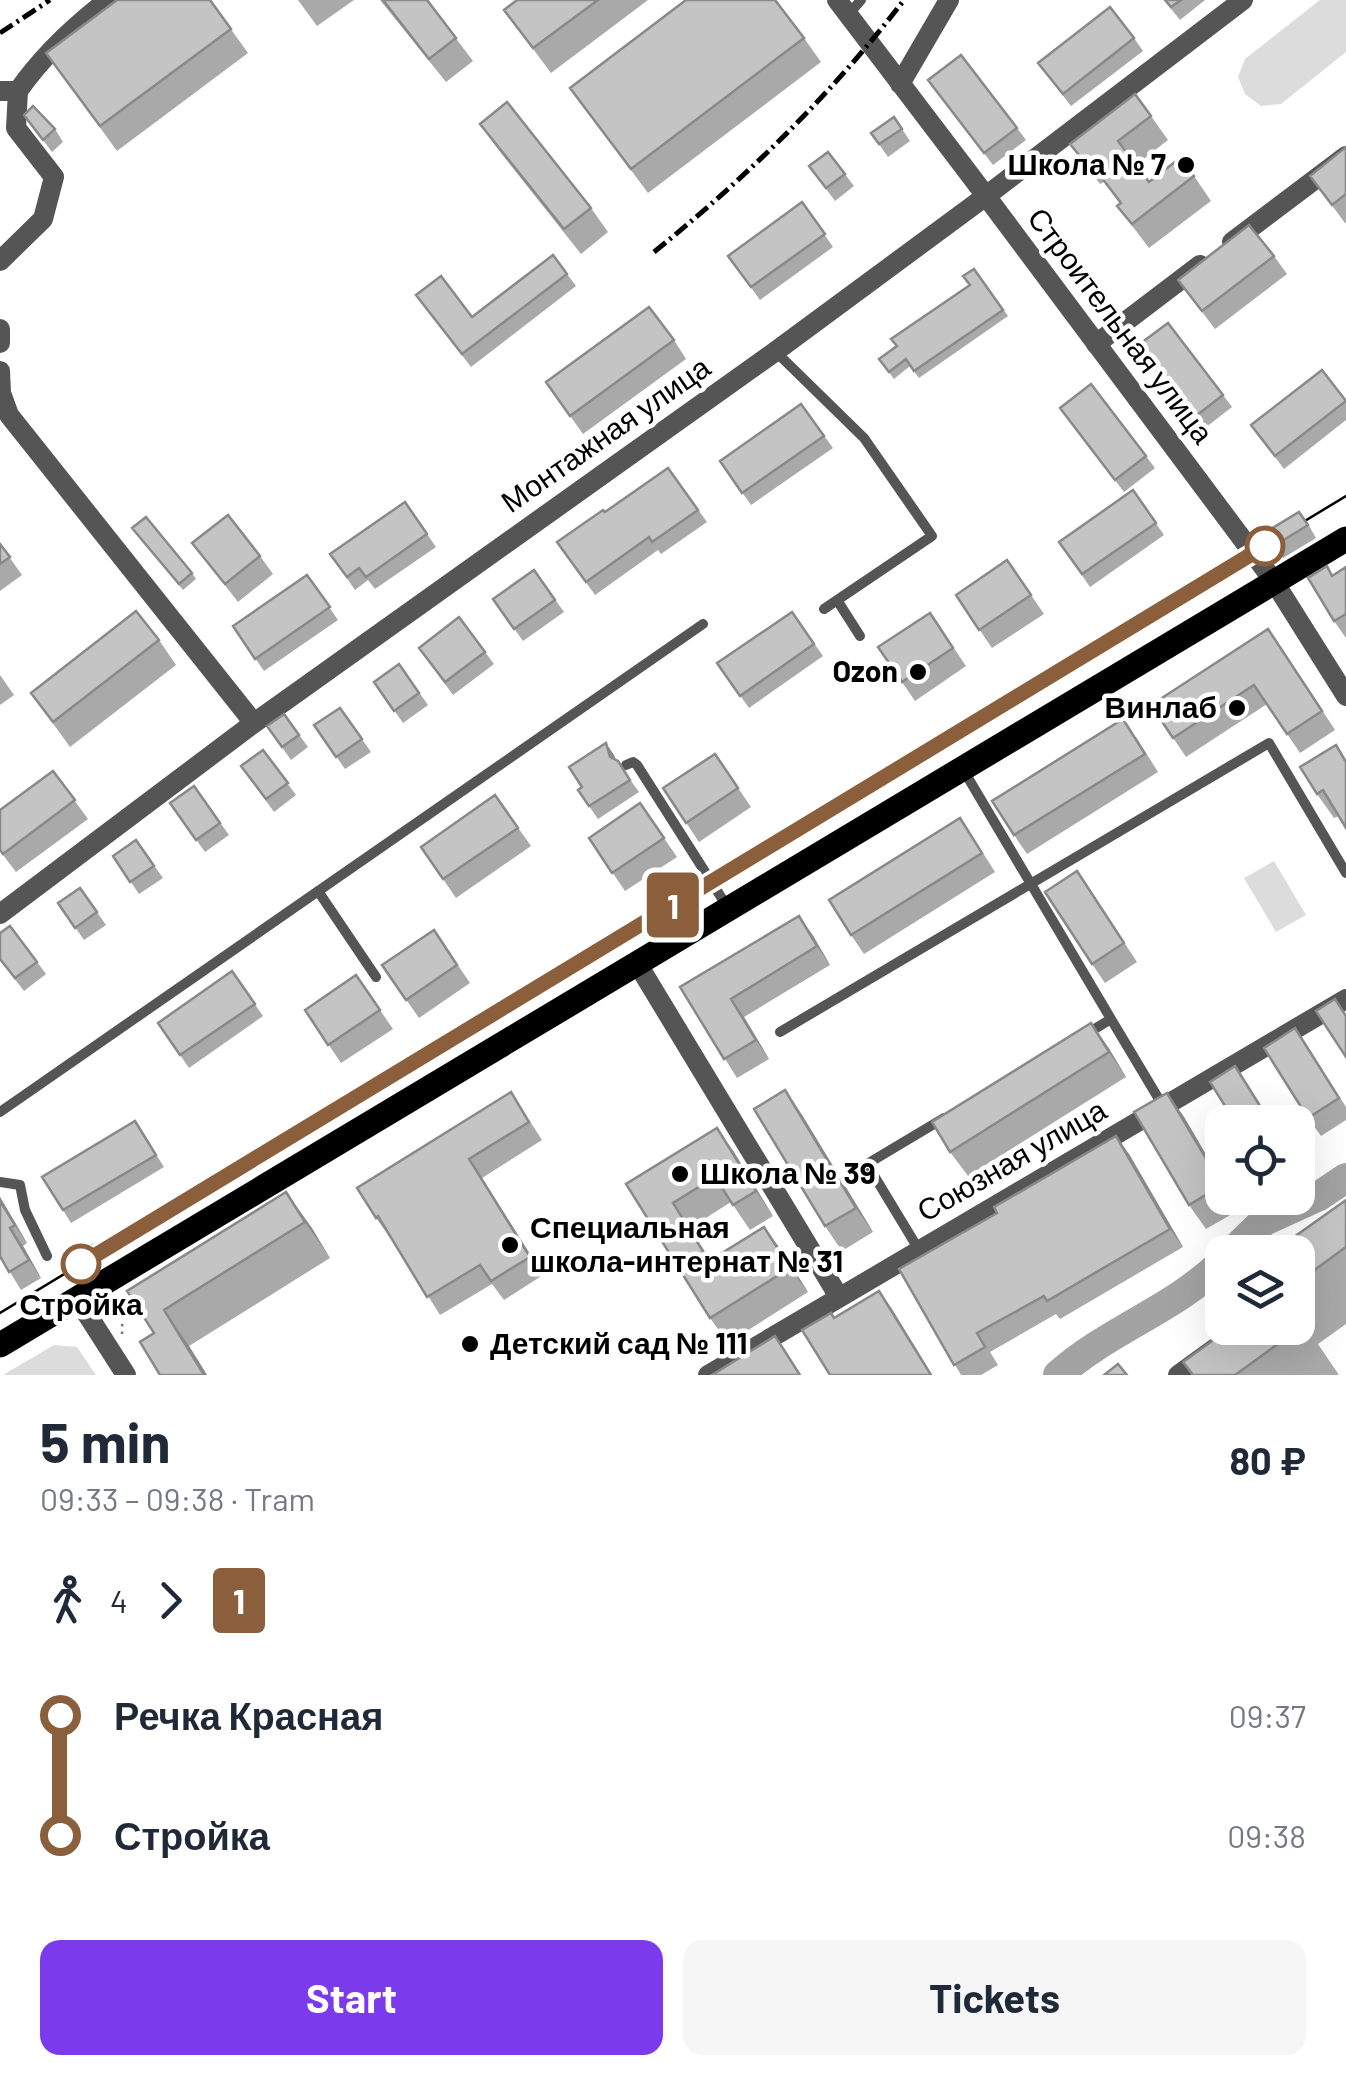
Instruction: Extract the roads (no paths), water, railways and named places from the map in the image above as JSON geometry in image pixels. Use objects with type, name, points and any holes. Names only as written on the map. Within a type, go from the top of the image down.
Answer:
[{"type":"main road","points":[[0,1345],[1273,580],[1346,540]]},
{"type":"street","points":[[0,260],[43,218],[54,177],[16,128],[9,91],[72,28],[108,0]]},
{"type":"street","points":[[900,84],[948,0]]},
{"type":"street","name":"Монтажная улица","points":[[0,914],[254,723],[776,351],[1243,0]]},
{"type":"street","name":"Строительная улица","points":[[849,5],[900,84],[1273,580],[1346,696]]},
{"type":"street","points":[[1096,344],[1346,156]]},
{"type":"street","points":[[0,329],[0,343]]},
{"type":"street","points":[[0,371],[9,415],[254,723]]},
{"type":"street","points":[[637,963],[839,1298]]},
{"type":"street","name":"Союзная улица","points":[[708,1375],[1346,999]]},
{"type":"street","points":[[78,1300],[126,1375]]},
{"type":"street","points":[[1178,1375],[1219,1345]]},
{"type":"lane","points":[[776,351],[864,438],[932,536],[824,609]]},
{"type":"lane","points":[[837,600],[860,636]]},
{"type":"lane","points":[[0,1112],[703,624]]},
{"type":"lane","points":[[780,1032],[1269,743],[1346,873]]},
{"type":"lane","points":[[626,765],[634,762],[637,766],[728,908]]},
{"type":"lane","points":[[962,768],[1163,1106]]},
{"type":"lane","points":[[318,891],[376,977]]},
{"type":"lane","points":[[1079,1038],[1112,1019]]},
{"type":"lane","points":[[918,1250],[867,1164],[948,1116]]},
{"type":"lane","points":[[0,1183],[20,1185],[25,1210],[47,1256]]},
{"type":"waterway","points":[[1250,1235],[1264,1221],[1319,1196],[1346,1178]]},
{"type":"waterway","points":[[1058,1375],[1098,1345],[1205,1278]]},
{"type":"tram line","points":[[0,1313],[1346,496]]},
{"type":"tram line","name":"1","points":[[81,1264],[1265,546]]},
{"type":"railway","points":[[0,33],[50,0]]},
{"type":"railway","points":[[654,252],[786,134],[904,0]]},
{"type":"place","name":"Школа № 7","points":[[1186,165]]},
{"type":"place","name":"Ozon","points":[[918,672]]},
{"type":"place","name":"Винлаб","points":[[1237,708]]},
{"type":"place","name":"Школа № 39","points":[[680,1174]]},
{"type":"place","name":"Специальная школа-интернат № 31","points":[[510,1245]]},
{"type":"place","name":"Стройка","points":[[81,1264]]},
{"type":"place","name":"Детский сад № 111","points":[[470,1344]]}]
